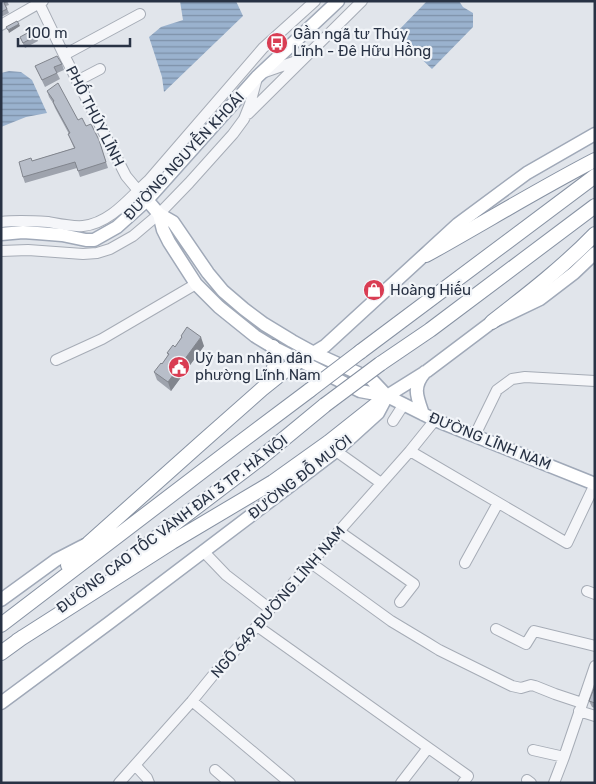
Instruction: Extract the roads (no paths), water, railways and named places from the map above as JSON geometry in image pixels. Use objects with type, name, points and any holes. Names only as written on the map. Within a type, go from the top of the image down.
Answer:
[{"type":"highway","points":[[426,255],[558,179],[595,160]]},
{"type":"highway","name":"ĐƯỜNG CAO TỐC VÀNH ĐAI 3 TP. HÀ NỘI","points":[[31,602],[595,176]]},
{"type":"highway","name":"ĐƯỜNG CAO TỐC VÀNH ĐAI 3 TP. HÀ NỘI","points":[[17,641],[257,461],[325,405],[430,330],[595,206]]},
{"type":"highway","points":[[492,322],[542,283],[595,234]]},
{"type":"highway","points":[[262,389],[275,365],[276,355],[273,347]]},
{"type":"highway","points":[[1,625],[31,602],[90,543],[262,389],[292,365],[300,361]]},
{"type":"highway","points":[[1,653],[172,542],[273,482],[329,442],[387,396]]},
{"type":"main road","name":"ĐƯỜNG NGUYỄN KHOÁI","points":[[1,234],[23,232],[94,240],[117,226],[147,200],[259,76],[338,1]]},
{"type":"main road","points":[[300,361],[325,346],[458,224],[527,173],[595,134]]},
{"type":"main road","name":"ĐƯỜNG LĨNH NAM","points":[[147,200],[159,214],[173,222],[208,273],[244,309],[264,324],[314,353],[370,379],[387,396]]},
{"type":"main road","name":"ĐƯỜNG LĨNH NAM","points":[[159,214],[163,230],[169,242],[196,284],[224,312],[255,336],[360,391],[387,396],[435,420],[595,484]]},
{"type":"main road","name":"ĐƯỜNG ĐỖ MƯỜI","points":[[1,703],[336,451],[378,413],[387,396],[426,371],[492,322],[540,299],[595,253]]},
{"type":"main road","points":[[423,414],[416,392],[420,378],[426,371]]},
{"type":"main road","points":[[1,600],[56,560],[90,543]]},
{"type":"street","points":[[1,222],[27,221],[84,226],[92,224],[126,204],[174,152],[263,48],[315,1]]},
{"type":"street","points":[[244,119],[362,1]]},
{"type":"street","points":[[1,25],[40,2]]},
{"type":"street","name":"PHỐ THÚY LĨNH","points":[[40,2],[64,56],[126,176],[147,200]]},
{"type":"street","points":[[64,56],[140,14]]},
{"type":"street","points":[[244,119],[259,76],[306,57]]},
{"type":"street","points":[[77,81],[100,69]]},
{"type":"street","name":"ĐƯỜNG NGUYỄN KHOÁI","points":[[1,251],[28,250],[83,254],[97,253],[110,249],[133,236],[159,214],[207,165],[244,119]]},
{"type":"street","points":[[56,360],[102,339],[196,284]]},
{"type":"street","points":[[476,436],[497,390],[512,379],[525,377],[594,381]]},
{"type":"street","points":[[393,421],[404,404]]},
{"type":"street","name":"NGÕ 649 ĐƯỜNG LĨNH NAM","points":[[119,783],[258,626],[270,609],[340,532],[435,420]]},
{"type":"street","points":[[336,451],[381,483]]},
{"type":"street","points":[[410,451],[567,543],[595,484]]},
{"type":"street","points":[[465,563],[498,503]]},
{"type":"street","points":[[340,532],[414,584],[400,602]]},
{"type":"street","points":[[203,552],[226,575],[270,609]]},
{"type":"street","points":[[311,563],[391,621],[438,650],[512,686],[521,688],[531,685],[555,694],[595,716]]},
{"type":"street","points":[[258,626],[468,776],[463,783]]},
{"type":"street","points":[[496,629],[526,644],[534,631],[595,646]]},
{"type":"street","points":[[554,783],[595,666]]},
{"type":"street","points":[[192,702],[290,783]]},
{"type":"street","points":[[401,783],[428,748]]},
{"type":"street","points":[[533,750],[564,757]]},
{"type":"street","points":[[135,765],[149,783]]},
{"type":"street","points":[[215,770],[230,783]]},
{"type":"water","points":[[180,1],[236,1],[243,16],[164,92],[162,77],[149,37],[161,27],[183,20]]},
{"type":"water","points":[[427,1],[459,1],[463,7],[473,13],[473,27],[432,69],[395,34]]},
{"type":"water","points":[[9,71],[21,72],[32,80],[47,113],[26,117],[1,127],[1,73]]},
{"type":"place","name":"Gần ngã tư Thúy Lĩnh - Đê Hữu Hồng","points":[[277,43]]},
{"type":"place","name":"Hoàng Hiếu","points":[[374,290]]},
{"type":"place","name":"Uỷ ban nhân dân phường Lĩnh Nam","points":[[179,367]]}]
